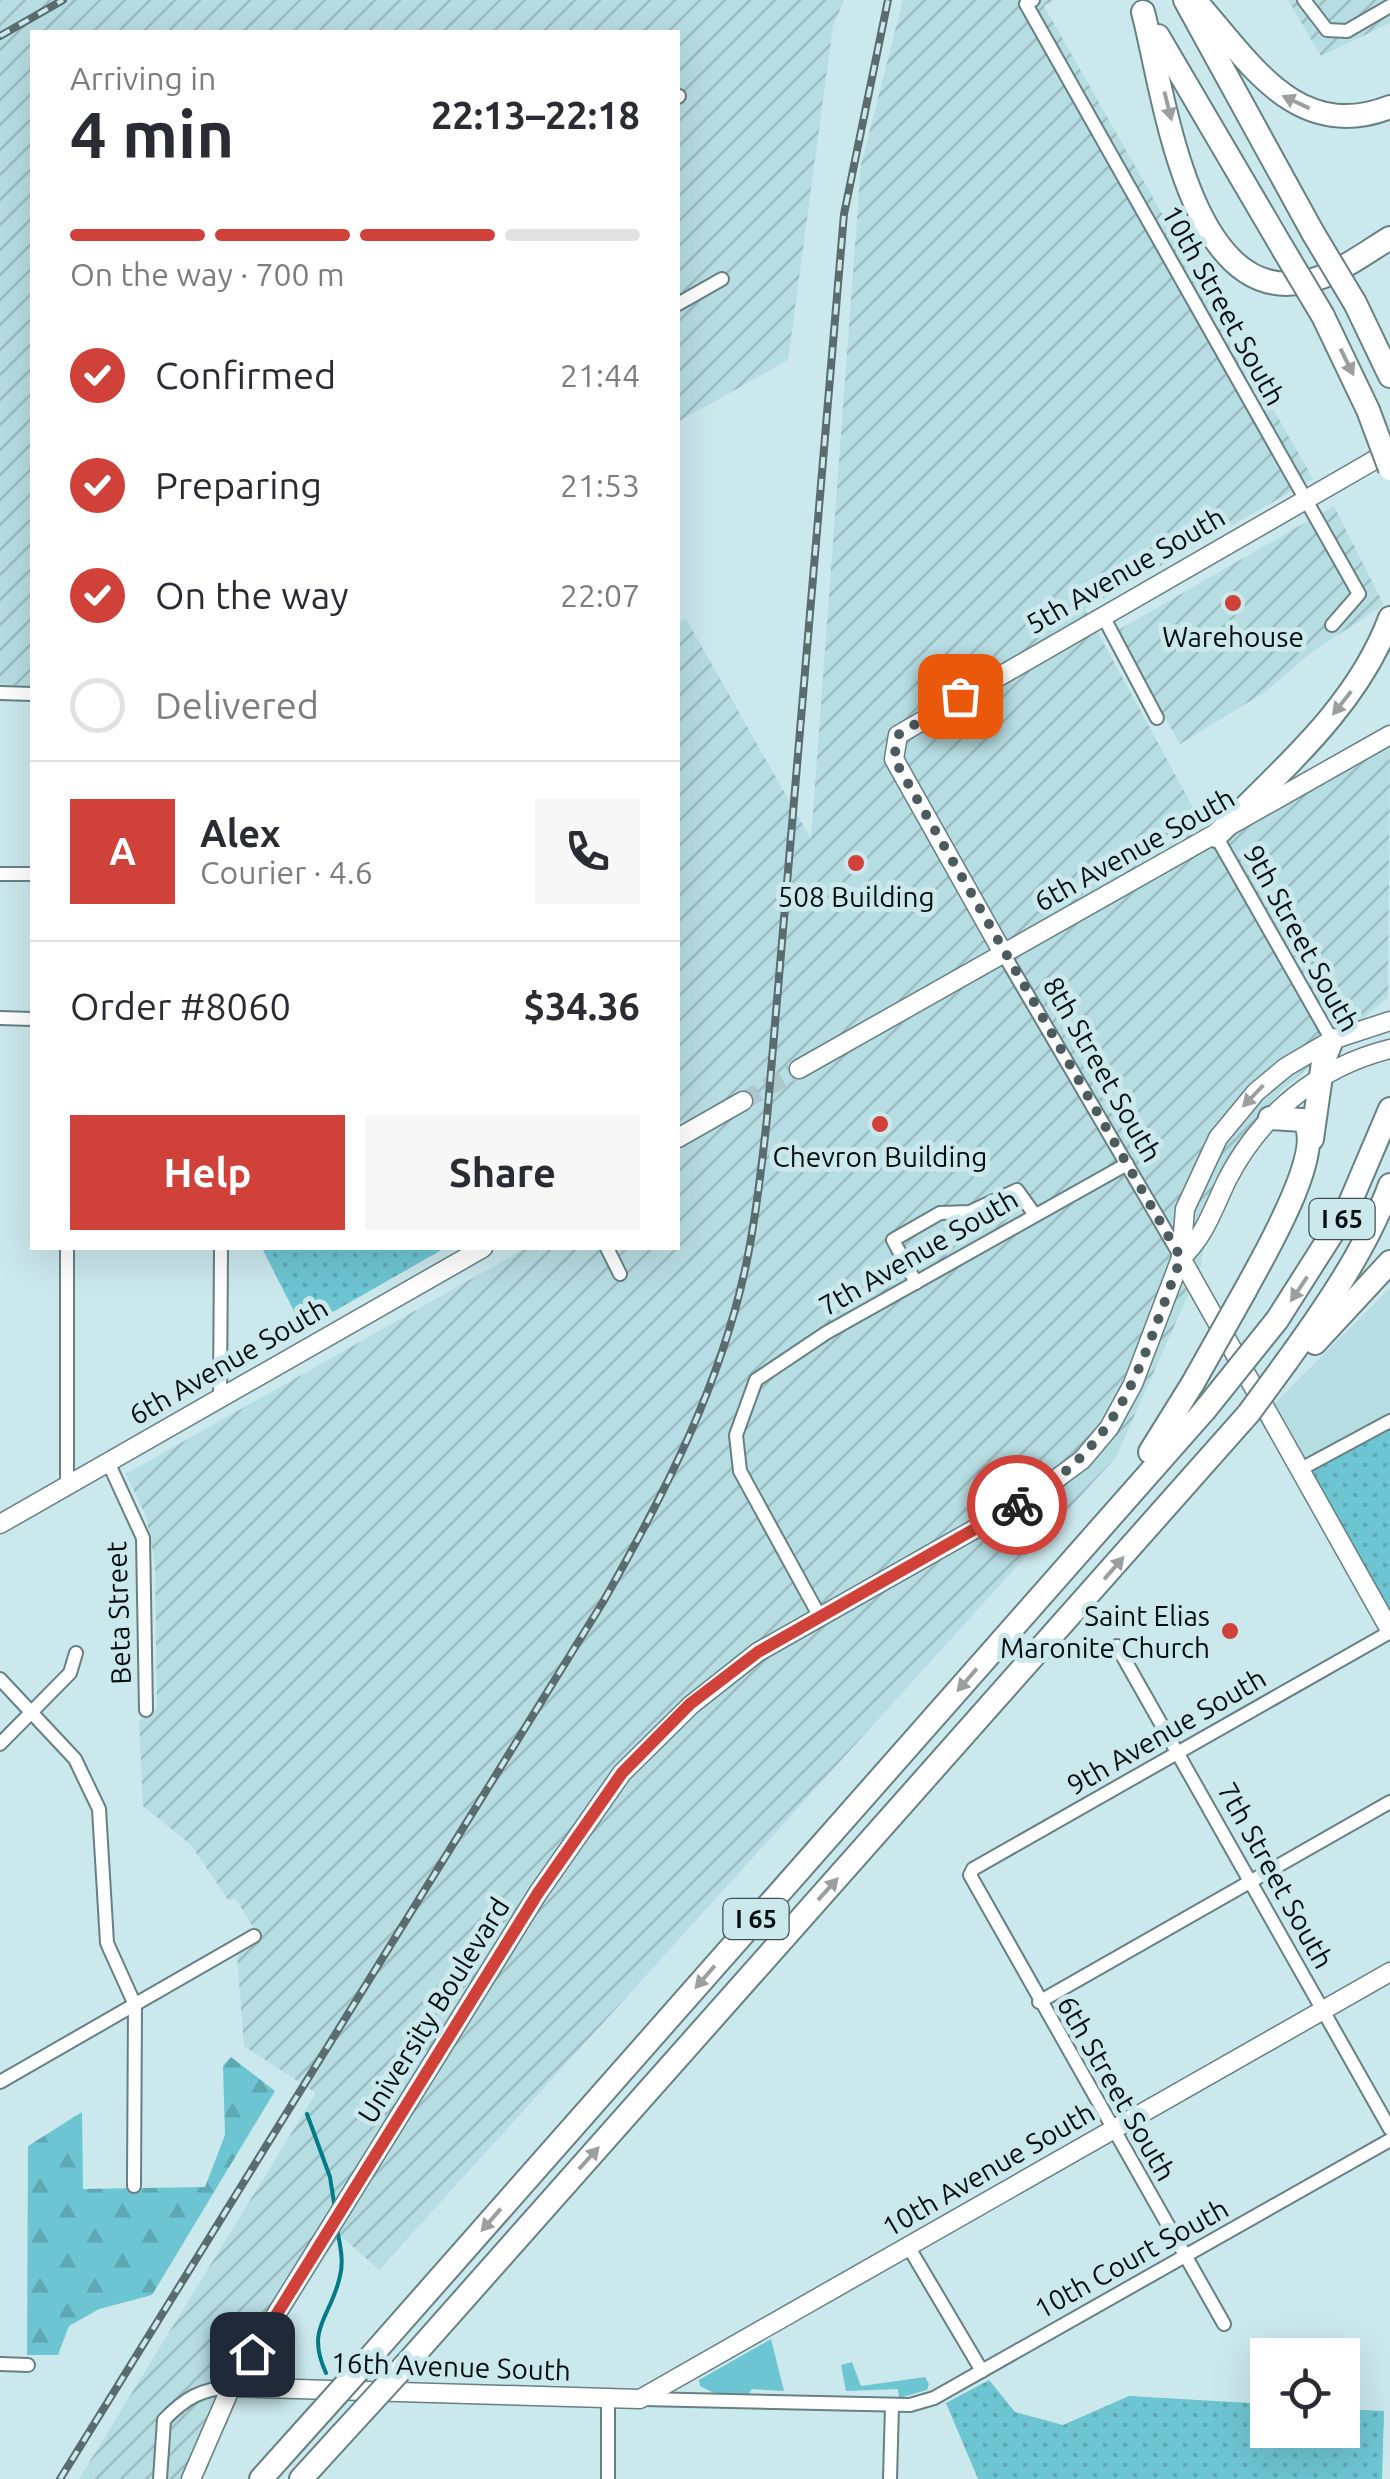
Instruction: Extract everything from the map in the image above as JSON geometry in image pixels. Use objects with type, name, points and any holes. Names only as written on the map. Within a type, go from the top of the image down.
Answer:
[{"type":"highway","points":[[1185,0],[1355,302],[1390,376]]},
{"type":"highway","points":[[1194,0],[1251,67],[1294,103],[1338,115],[1371,114],[1390,108]]},
{"type":"highway","points":[[1140,6],[1190,194],[1204,227],[1222,254],[1247,272],[1274,282],[1303,282],[1326,275],[1390,238]]},
{"type":"highway","points":[[1140,6],[1323,316],[1368,410],[1390,469]]},
{"type":"highway","points":[[1216,836],[1346,700],[1379,648],[1390,618]]},
{"type":"highway","points":[[1076,1556],[1167,1429],[1284,1217],[1311,1145],[1321,1077],[1332,1040]]},
{"type":"highway","name":"I 65","points":[[261,2479],[1204,1411],[1277,1320],[1347,1210],[1390,1108]]},
{"type":"highway","points":[[1270,1118],[1303,1120],[1310,1129],[1311,1145]]},
{"type":"highway","name":"I 65","points":[[302,2479],[1249,1413],[1289,1364],[1319,1317],[1378,1218],[1390,1186]]},
{"type":"highway","points":[[1289,1364],[1390,1262]]},
{"type":"main road","name":"5th Avenue South","points":[[894,744],[910,725],[1390,451]]},
{"type":"main road","name":"6th Avenue South","points":[[800,1069],[1390,735]]},
{"type":"main road","name":"8th Street South","points":[[894,744],[894,759],[1003,953]]},
{"type":"main road","name":"University Boulevard","points":[[192,2479],[231,2387],[538,1893],[622,1773],[690,1704],[758,1652],[1042,1490],[1082,1460],[1108,1428],[1128,1393],[1181,1258],[1185,1209],[1218,1138],[1270,1079],[1332,1040],[1390,1022]]},
{"type":"main road","name":"University Boulevard","points":[[1181,1258],[1200,1240],[1234,1166],[1270,1118],[1321,1077],[1390,1049]]},
{"type":"main road","points":[[680,1137],[744,1101]]},
{"type":"main road","name":"6th Avenue South","points":[[0,1524],[480,1250]]},
{"type":"main road","name":"8th Street South","points":[[1181,1258],[1390,1631]]},
{"type":"main road","name":"10th Avenue South","points":[[640,2399],[1390,1972]]},
{"type":"main road","name":"16th Avenue South","points":[[231,2387],[608,2398]]},
{"type":"main road","points":[[608,2398],[640,2399]]},
{"type":"street","points":[[1304,0],[1327,30],[1348,31],[1390,6]]},
{"type":"street","name":"10th Street South","points":[[1029,2],[1360,594],[1332,624]]},
{"type":"street","points":[[680,303],[722,280]]},
{"type":"street","points":[[1103,616],[1157,718]]},
{"type":"street","points":[[0,693],[30,694]]},
{"type":"street","name":"9th Street South","points":[[1216,836],[1344,1065]]},
{"type":"street","points":[[0,874],[30,874]]},
{"type":"street","name":"8th Street South","points":[[1003,953],[1181,1258]]},
{"type":"street","points":[[0,1018],[30,1019]]},
{"type":"street","name":"7th Avenue South","points":[[820,1616],[740,1471],[736,1434],[746,1398],[756,1380],[781,1360],[1127,1164]]},
{"type":"street","points":[[916,1284],[893,1240],[921,1223],[940,1213],[970,1212],[1010,1191],[1022,1193],[1035,1214]]},
{"type":"street","points":[[67,1250],[67,1486]]},
{"type":"street","points":[[220,1397],[221,1250]]},
{"type":"street","points":[[609,1250],[620,1274]]},
{"type":"street","points":[[1299,1470],[1390,1421]]},
{"type":"street","name":"Beta Street","points":[[108,1462],[144,1538],[146,1710]]},
{"type":"street","name":"9th Avenue South","points":[[970,1875],[973,1869],[1390,1631]]},
{"type":"street","name":"7th Street South","points":[[1117,1646],[1390,2129]]},
{"type":"street","points":[[0,1744],[70,1673],[76,1652]]},
{"type":"street","points":[[0,1679],[28,1714],[75,1759],[93,1791],[104,1839],[107,1943],[135,2005],[134,2186]]},
{"type":"street","points":[[1039,2002],[1390,1802]]},
{"type":"street","name":"6th Street South","points":[[970,1875],[1224,2324]]},
{"type":"street","points":[[0,2082],[254,1936]]},
{"type":"street","name":"10th Court South","points":[[892,2405],[934,2398],[1390,2140]]},
{"type":"street","points":[[908,2246],[982,2371]]},
{"type":"street","points":[[0,2364],[28,2365]]},
{"type":"street","points":[[160,2479],[164,2420],[184,2398],[209,2388],[231,2387]]},
{"type":"street","points":[[608,2398],[608,2479]]},
{"type":"street","points":[[640,2399],[892,2405],[890,2479]]},
{"type":"shaded area","points":[[0,0],[844,0],[833,26],[788,360],[680,421],[680,30],[30,30],[30,700],[0,699]]},
{"type":"shaded area","points":[[903,0],[1054,0],[1044,6],[1313,479],[1085,609],[1214,846],[1390,742],[1388,997],[1281,1091],[1243,1134],[1213,1184],[1201,1266],[1116,1457],[379,2270],[340,2235],[247,2378],[203,2479],[79,2479],[316,2093],[244,2046],[237,1954],[261,1940],[235,1898],[229,1901],[191,1845],[143,1806],[139,1721],[157,1709],[155,1562],[146,1516],[126,1474],[522,1250],[680,1250],[680,622],[686,619],[811,839],[861,165]]},
{"type":"shaded area","points":[[1288,0],[1390,0],[1390,23],[1321,56]]},
{"type":"shaded area","points":[[1334,506],[1384,605],[1313,651],[1265,692],[1180,744],[1115,632]]},
{"type":"shaded area","points":[[1390,1288],[1390,1421],[1299,1470],[1266,1412]]},
{"type":"green space","points":[[263,1250],[441,1250],[303,1329]]},
{"type":"green space","points":[[1390,1421],[1390,1630],[1299,1470]]},
{"type":"green space","points":[[231,2057],[275,2091],[152,2295],[99,2309],[69,2326],[58,2355],[27,2355],[28,2146],[82,2112],[83,2189],[205,2187],[225,2135],[223,2066]]},
{"type":"green space","points":[[771,2339],[784,2391],[752,2389],[747,2396],[718,2395],[700,2386],[699,2380]]},
{"type":"green space","points":[[852,2362],[861,2386],[925,2377],[929,2384],[927,2390],[899,2398],[898,2389],[846,2391],[841,2365]]},
{"type":"green space","points":[[989,2380],[1015,2412],[1063,2425],[1129,2396],[1250,2403],[1250,2448],[1360,2448],[1360,2410],[1384,2411],[1382,2479],[978,2479],[946,2403]]},
{"type":"waterway","points":[[307,2114],[330,2177],[335,2209]]},
{"type":"waterway","points":[[326,2373],[318,2344],[341,2270],[337,2229]]},
{"type":"tunnel","points":[[743,1101],[799,1069]]},
{"type":"railway","points":[[0,36],[63,0]]},
{"type":"railway","points":[[60,2479],[603,1602],[670,1477],[724,1346],[751,1238],[767,1118],[844,214],[888,0]]},
{"type":"way so far","points":[[960,696],[898,735],[894,759],[1181,1258],[1133,1384],[1108,1428],[1067,1473],[1017,1505]]},
{"type":"place","name":"Warehouse","points":[[1233,603]]},
{"type":"place","name":"508 Building","points":[[856,863]]},
{"type":"place","name":"Chevron Building","points":[[880,1124]]},
{"type":"place","name":"Saint Elias Maronite Church","points":[[1230,1631]]},
{"type":"route","points":[[252,2354],[538,1893],[622,1773],[690,1704],[758,1652],[1017,1505]]}]
